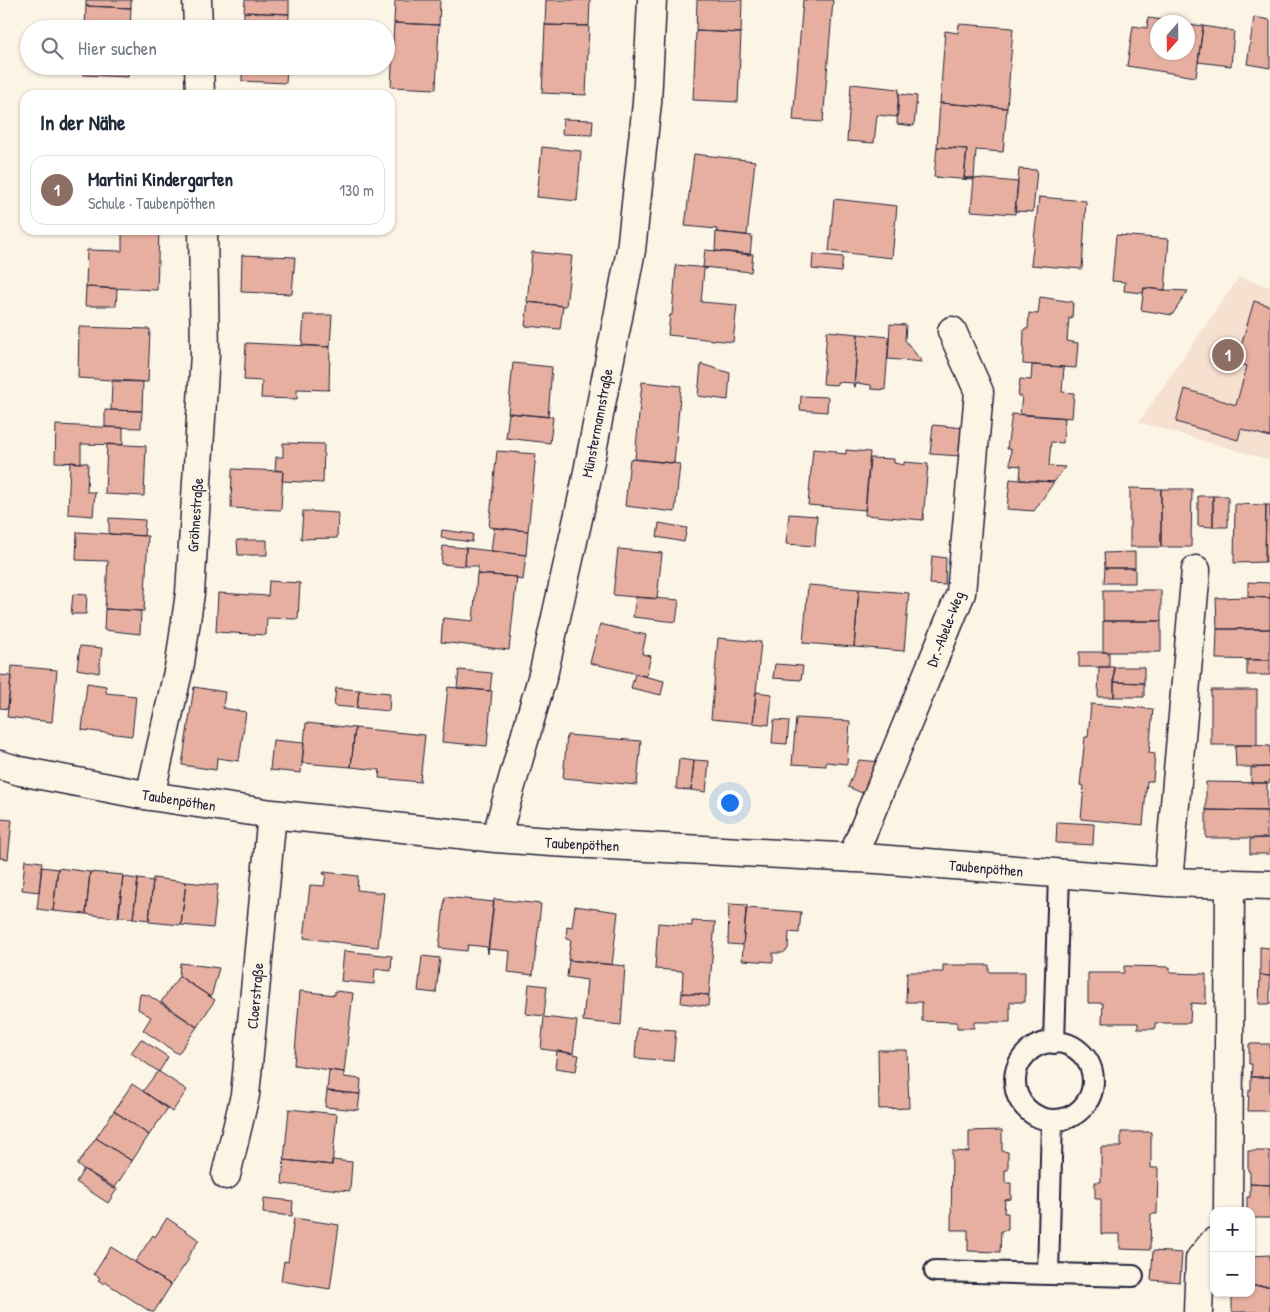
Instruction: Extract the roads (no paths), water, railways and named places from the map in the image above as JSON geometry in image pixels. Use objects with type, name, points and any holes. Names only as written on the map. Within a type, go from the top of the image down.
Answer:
[{"type":"street","points":[[197,0],[198,20]]},
{"type":"street","name":"Münstermannstraße","points":[[496,838],[546,661],[585,487],[631,250],[647,103],[652,0]]},
{"type":"street","points":[[199,75],[200,90]]},
{"type":"street","name":"Gröhnestraße","points":[[150,796],[180,663],[190,593],[205,354],[203,235]]},
{"type":"street","name":"Dr.-Abele-Weg","points":[[852,858],[962,593],[979,392],[952,331]]},
{"type":"street","points":[[1168,882],[1196,570]]},
{"type":"street","name":"Taubenpöthen","points":[[0,765],[20,771],[150,796],[272,814],[496,838],[877,859],[1168,882],[1270,884]]},
{"type":"street","name":"Cloerstraße","points":[[226,1175],[245,1095],[272,814]]},
{"type":"street","points":[[1228,1207],[1230,884]]},
{"type":"street","points":[[1198,1312],[1200,1259],[1210,1247]]},
{"type":"lane","points":[[1054,1043],[1059,874]]},
{"type":"lane","points":[[1054,1043],[1070,1046],[1082,1054],[1089,1065],[1093,1078],[1091,1092],[1086,1104],[1076,1114],[1063,1119],[1052,1120],[1036,1116],[1025,1108],[1018,1095],[1015,1082],[1017,1069],[1023,1058],[1032,1049],[1044,1044],[1054,1043]]},
{"type":"lane","points":[[1048,1274],[1052,1120]]},
{"type":"lane","points":[[934,1271],[1133,1276]]},
{"type":"place","name":"Martini Kindergarten","points":[[1228,355]]}]
